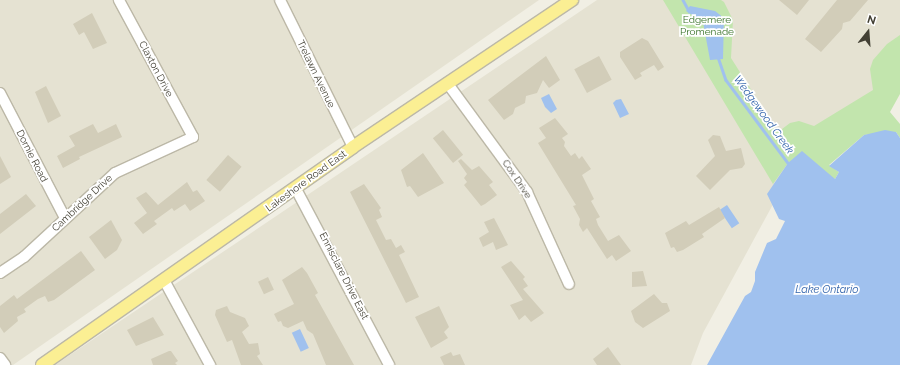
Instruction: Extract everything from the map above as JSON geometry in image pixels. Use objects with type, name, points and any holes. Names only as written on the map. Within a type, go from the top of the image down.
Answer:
[{"type":"main road","name":"Lakeshore Road East","points":[[42,365],[296,189],[352,147],[572,0]]},
{"type":"street","name":"Claxton Drive","points":[[119,0],[193,137]]},
{"type":"street","name":"Trelawn Avenue","points":[[280,0],[352,147]]},
{"type":"street","name":"Cox Drive","points":[[448,84],[527,192],[569,284]]},
{"type":"street","name":"Dornie Road","points":[[0,93],[65,218]]},
{"type":"street","name":"Cambridge Drive","points":[[0,273],[24,257],[115,173],[193,137]]},
{"type":"street","name":"Ennisclare Drive East","points":[[296,189],[389,365]]},
{"type":"street","points":[[164,280],[210,365]]},
{"type":"street","points":[[0,358],[5,365]]},
{"type":"shaded area","points":[[0,0],[539,0],[13,365],[0,365]]},
{"type":"shaded area","points":[[597,0],[900,0],[900,47],[872,99],[802,151],[703,333],[691,365],[55,365]]},
{"type":"green space","name":"Edgemere Promenade","points":[[663,0],[721,0],[724,2],[733,20],[731,58],[778,132],[790,123],[799,121],[814,126],[873,90],[870,69],[873,60],[887,44],[900,35],[900,94],[890,112],[900,124],[900,138],[896,132],[864,135],[829,165],[839,172],[835,179],[788,163],[773,184]]},
{"type":"water","points":[[690,6],[715,11],[724,18],[723,59],[710,60],[703,22],[686,11]]},
{"type":"water","points":[[549,94],[557,109],[551,113],[545,107],[541,98]]},
{"type":"water","points":[[621,99],[629,114],[620,118],[613,103],[616,100]]},
{"type":"water","name":"Lake Ontario","points":[[885,130],[896,132],[900,138],[900,365],[707,365],[745,296],[751,292],[755,281],[755,272],[767,243],[776,239],[785,221],[779,219],[767,194],[788,163],[802,151],[835,179],[839,172],[829,166],[864,135]]},
{"type":"water","points":[[727,205],[739,223],[732,228],[720,210]]},
{"type":"water","points":[[300,329],[309,348],[301,352],[292,333]]},
{"type":"building","points":[[779,0],[809,0],[797,15]]},
{"type":"building","points":[[837,0],[868,0],[850,21],[843,23],[842,29],[821,52],[805,39]]},
{"type":"building","points":[[92,13],[107,43],[93,49],[84,32],[79,35],[73,24]]},
{"type":"building","points":[[642,38],[648,41],[664,67],[658,71],[654,65],[640,73],[642,76],[635,80],[620,57],[620,52]]},
{"type":"building","points":[[546,56],[560,80],[549,88],[543,80],[537,93],[526,96],[525,103],[515,108],[513,114],[504,120],[488,100]]},
{"type":"building","points":[[599,56],[612,80],[587,93],[574,69]]},
{"type":"building","points":[[46,86],[61,116],[48,123],[35,92]]},
{"type":"building","points":[[555,118],[568,134],[562,138],[565,142],[564,146],[571,156],[575,153],[579,159],[582,156],[591,169],[582,175],[594,199],[591,201],[600,217],[596,219],[598,225],[608,241],[619,235],[631,251],[616,261],[612,255],[607,259],[587,228],[583,232],[579,225],[580,219],[573,206],[576,205],[538,143],[546,138],[539,128]]},
{"type":"building","points":[[93,124],[98,133],[116,124],[122,137],[79,157],[80,159],[63,168],[57,156],[75,146],[69,136]]},
{"type":"building","points":[[443,130],[463,155],[453,163],[433,138]]},
{"type":"building","points":[[713,135],[720,136],[726,151],[741,148],[745,164],[742,168],[730,170],[710,190],[696,176],[715,156],[708,140]]},
{"type":"building","points":[[423,153],[444,183],[418,197],[410,186],[407,187],[401,170]]},
{"type":"building","points":[[228,155],[242,167],[220,192],[206,180]]},
{"type":"building","points":[[0,156],[11,177],[0,184]]},
{"type":"building","points":[[461,159],[472,170],[479,166],[493,182],[489,185],[497,195],[481,206],[464,185],[467,182],[464,178],[467,174],[458,161]]},
{"type":"building","points":[[187,182],[193,192],[197,190],[205,201],[190,211],[185,204],[174,211],[172,208],[154,221],[157,224],[143,234],[134,223],[147,213],[136,198],[146,192],[158,205]]},
{"type":"building","points":[[364,184],[381,208],[379,210],[382,217],[376,220],[386,240],[391,239],[396,248],[401,245],[405,252],[399,255],[419,297],[406,303],[350,192]]},
{"type":"building","points":[[26,194],[36,206],[0,234],[0,214]]},
{"type":"building","points":[[719,207],[725,218],[702,234],[704,237],[677,252],[674,247],[671,248],[665,233],[686,221],[689,225]]},
{"type":"building","points":[[494,218],[508,245],[496,250],[493,242],[483,247],[479,238],[489,232],[484,222]]},
{"type":"building","points":[[111,220],[122,240],[117,250],[105,259],[89,237]]},
{"type":"building","points":[[81,251],[95,270],[54,300],[48,302],[45,296],[38,299],[24,309],[26,312],[17,317],[18,321],[4,333],[0,327],[0,306],[14,295],[17,299]]},
{"type":"building","points":[[511,261],[525,277],[523,279],[528,286],[523,289],[544,313],[531,322],[525,315],[519,320],[510,305],[523,300],[501,267]]},
{"type":"building","points":[[302,267],[318,293],[315,295],[354,365],[326,365],[313,334],[307,330],[303,321],[288,328],[283,326],[281,321],[278,322],[274,314],[294,304],[282,280]]},
{"type":"building","points":[[643,271],[647,286],[632,287],[632,272]]},
{"type":"building","points":[[268,277],[274,290],[264,294],[258,282]]},
{"type":"building","points":[[654,294],[662,303],[667,303],[670,311],[643,328],[635,322],[631,311]]},
{"type":"building","points":[[227,306],[230,312],[245,318],[249,326],[242,332],[249,344],[258,343],[260,354],[257,356],[263,365],[241,365],[232,340],[227,342],[215,315],[216,310]]},
{"type":"building","points":[[439,306],[449,327],[444,332],[448,338],[431,348],[415,317]]},
{"type":"building","points":[[153,317],[164,335],[136,346],[127,330]]},
{"type":"building","points":[[608,347],[621,365],[597,365],[593,359]]},
{"type":"building","points":[[171,351],[178,361],[175,363],[177,365],[153,365],[151,359]]},
{"type":"building","points":[[451,352],[453,356],[460,354],[465,365],[444,365],[440,357]]},
{"type":"waterway","name":"Wedgewood Creek","points":[[683,0],[689,11]]},
{"type":"waterway","name":"Wedgewood Creek","points":[[718,57],[726,80],[788,163]]}]
